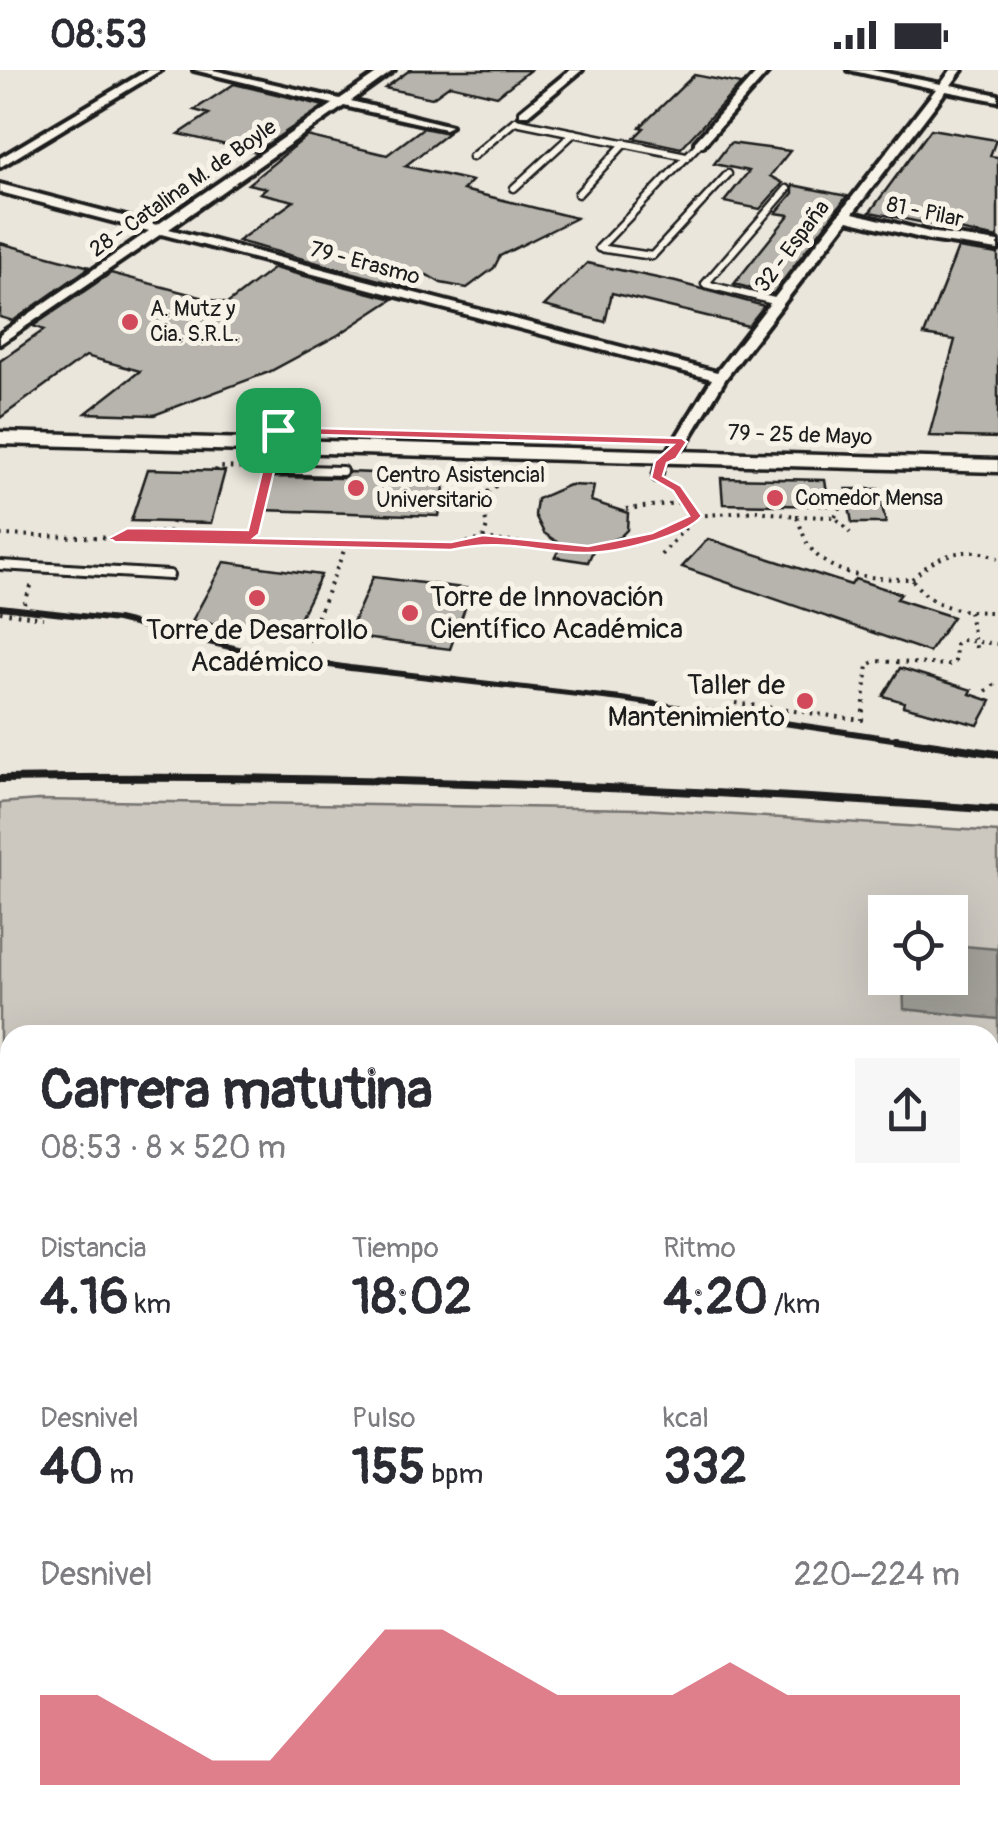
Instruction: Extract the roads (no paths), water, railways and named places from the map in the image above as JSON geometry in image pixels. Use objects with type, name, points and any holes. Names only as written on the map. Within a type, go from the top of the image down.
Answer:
[{"type":"main road","name":"79 - 25 de Mayo","points":[[0,422],[276,438]]},
{"type":"main road","name":"79 - 25 de Mayo","points":[[0,438],[276,438],[677,449],[998,450]]},
{"type":"main road","name":"79 - 25 de Mayo","points":[[677,449],[998,466]]},
{"type":"street","points":[[0,163],[156,70]]},
{"type":"street","points":[[199,70],[445,126]]},
{"type":"street","name":"28 - Catalina M. de Boyle","points":[[0,340],[389,70]]},
{"type":"street","points":[[524,113],[578,70]]},
{"type":"street","points":[[698,144],[765,70]]},
{"type":"street","points":[[854,70],[998,98]]},
{"type":"street","name":"32 - España","points":[[677,449],[720,377],[957,70]]},
{"type":"street","name":"79 - Erasmo","points":[[0,188],[720,377]]},
{"type":"street","name":"81 - Pilar","points":[[844,215],[929,236],[998,246]]},
{"type":"lane","points":[[472,157],[514,121],[686,156]]},
{"type":"lane","points":[[514,188],[574,133]]},
{"type":"lane","points":[[578,194],[626,144]]},
{"type":"lane","points":[[698,144],[599,248],[652,256],[728,174]]},
{"type":"lane","points":[[778,302],[705,284],[787,189]]},
{"type":"lane","points":[[276,438],[269,469],[342,472]]},
{"type":"lane","points":[[657,478],[661,461],[677,449]]},
{"type":"lane","points":[[0,565],[169,575]]},
{"type":"railway","points":[[0,607],[117,620],[263,655],[350,668],[621,699],[913,742]]},
{"type":"railway","points":[[896,739],[998,754]]},
{"type":"railway","points":[[0,779],[250,778],[499,784],[998,810]]},
{"type":"place","name":"A. Mutz y Cia. S.R.L.","points":[[130,322]]},
{"type":"place","name":"Centro Asistencial Universitario","points":[[356,488]]},
{"type":"place","name":"Comedor Mensa","points":[[775,498]]},
{"type":"place","name":"Torre de Desarrollo Académico","points":[[257,598]]},
{"type":"place","name":"Torre de Innovación Científico Académica","points":[[410,613]]},
{"type":"place","name":"Taller de Mantenimiento","points":[[805,701]]}]
